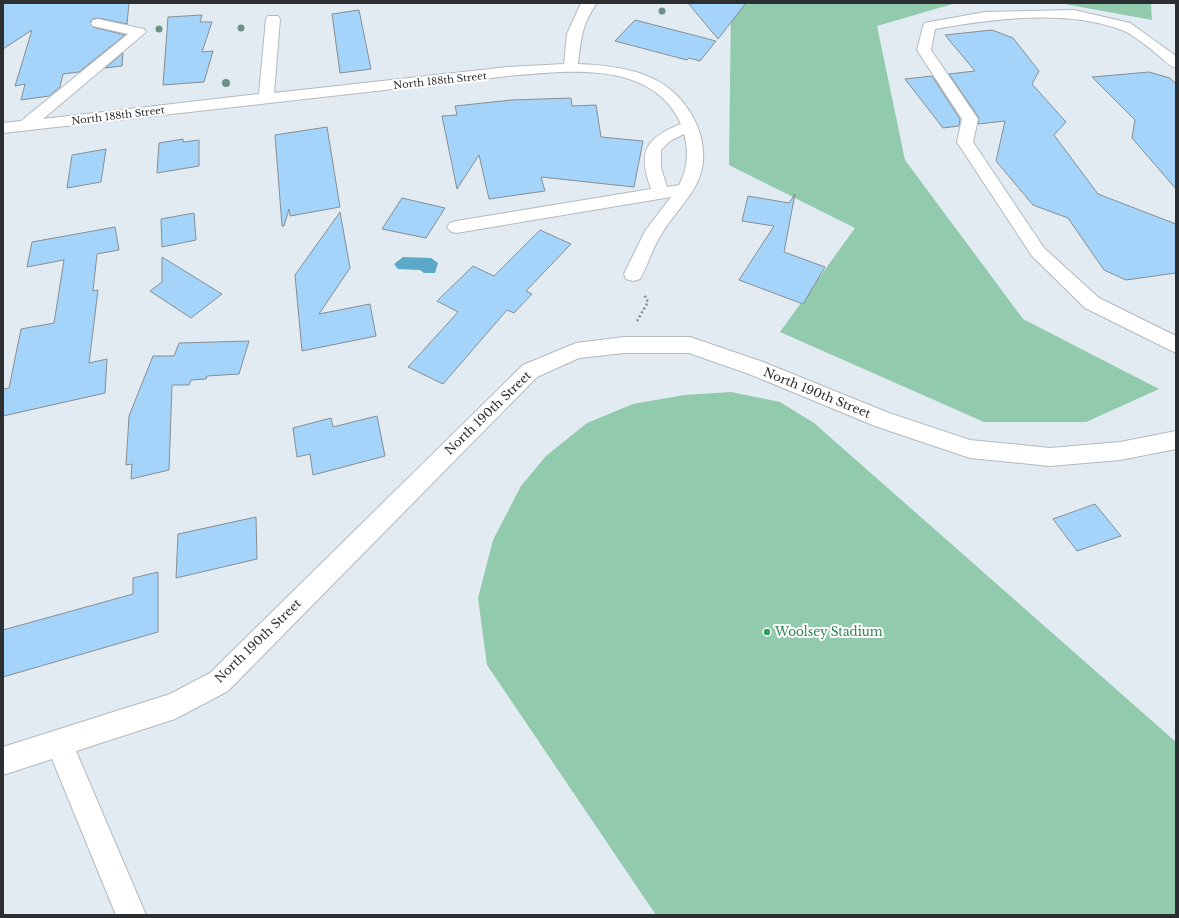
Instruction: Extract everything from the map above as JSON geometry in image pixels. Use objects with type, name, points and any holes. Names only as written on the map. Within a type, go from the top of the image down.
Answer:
[{"type":"street","points":[[570,68],[574,34],[587,4],[590,3]]},
{"type":"street","points":[[1176,64],[1163,52],[1125,26],[1074,14],[984,16],[928,26],[924,50],[970,120],[964,142],[1038,252],[1092,303],[1176,345]]},
{"type":"street","points":[[266,97],[272,19]]},
{"type":"street","points":[[25,126],[139,32],[98,23]]},
{"type":"street","name":"North 188th Street","points":[[3,128],[266,97],[526,71],[570,68],[617,70],[646,79],[672,96],[689,126],[694,142],[697,162],[679,200],[654,230],[633,274]]},
{"type":"street","points":[[661,193],[650,163],[652,154],[656,145],[662,138],[670,133],[689,126]]},
{"type":"street","points":[[456,226],[685,189]]},
{"type":"street","name":"North 190th Street","points":[[3,761],[175,706],[218,682],[530,371],[576,351],[624,345],[690,345],[756,368],[883,420],[970,449],[1050,457],[1120,450],[1176,440]]},
{"type":"street","points":[[59,744],[131,915]]},
{"type":"path","points":[[624,345],[648,302],[633,274]]},
{"type":"green space","points":[[731,3],[956,3],[877,26],[905,160],[1023,319],[1159,389],[1086,422],[984,422],[780,332],[855,228],[729,165]]},
{"type":"green space","points":[[1059,3],[1151,3],[1152,20]]},
{"type":"green space","name":"Woolsey Stadium","points":[[731,392],[780,402],[814,423],[1176,742],[1176,915],[656,915],[487,665],[478,598],[493,540],[521,486],[546,456],[587,423],[633,404],[684,395]]},
{"type":"water","points":[[403,257],[431,258],[438,263],[435,273],[424,273],[420,270],[398,269],[394,264]]},
{"type":"building","points":[[3,3],[129,3],[127,24],[98,18],[93,19],[90,22],[93,27],[125,35],[79,72],[63,74],[60,87],[49,96],[21,100],[25,84],[15,86],[32,30],[3,49]]},
{"type":"building","points":[[688,3],[746,3],[718,39]]},
{"type":"building","points":[[359,10],[371,69],[340,73],[332,14]]},
{"type":"building","points":[[202,15],[200,22],[212,22],[202,52],[213,51],[204,82],[163,85],[168,17]]},
{"type":"building","points":[[635,20],[716,41],[700,61],[689,58],[687,60],[615,41]]},
{"type":"building","points":[[992,30],[1013,38],[1039,71],[1032,84],[1066,122],[1054,135],[1098,194],[1176,224],[1176,273],[1126,280],[1104,270],[1068,218],[1033,205],[996,161],[1005,121],[978,124],[979,118],[949,74],[975,71],[945,35]]},
{"type":"building","points":[[123,53],[122,66],[105,68]]},
{"type":"building","points":[[1149,72],[1170,78],[1176,84],[1176,189],[1132,138],[1135,120],[1092,77]]},
{"type":"building","points":[[932,76],[960,119],[959,126],[943,128],[905,79]]},
{"type":"building","points":[[571,98],[572,106],[596,105],[601,137],[643,141],[634,187],[541,177],[545,191],[489,199],[479,155],[457,189],[442,116],[457,115],[455,106],[512,100]]},
{"type":"building","points":[[327,127],[340,207],[290,216],[289,209],[284,226],[282,226],[275,135]]},
{"type":"building","points":[[183,139],[183,142],[199,140],[199,166],[157,173],[159,143]]},
{"type":"building","points":[[106,149],[101,182],[67,188],[72,155]]},
{"type":"building","points":[[795,194],[784,252],[825,267],[803,304],[739,280],[774,226],[742,221],[748,196],[789,203]]},
{"type":"building","points":[[402,198],[445,208],[426,238],[382,229]]},
{"type":"building","points":[[340,212],[350,268],[319,314],[370,304],[376,336],[302,351],[295,275]]},
{"type":"building","points":[[194,213],[196,240],[162,247],[161,219]]},
{"type":"building","points":[[115,227],[119,250],[97,254],[93,291],[98,290],[89,363],[107,359],[105,393],[3,416],[3,389],[9,388],[21,329],[54,323],[64,260],[27,267],[32,242]]},
{"type":"building","points":[[540,230],[571,244],[526,291],[532,294],[514,313],[507,310],[443,384],[408,367],[458,312],[437,301],[473,266],[494,276]]},
{"type":"building","points":[[162,257],[222,294],[191,318],[150,291],[162,282]]},
{"type":"building","points":[[249,341],[239,374],[207,376],[206,379],[191,380],[189,385],[172,385],[169,470],[131,479],[132,464],[126,465],[129,416],[153,356],[174,356],[179,343]]},
{"type":"building","points":[[377,416],[385,456],[313,475],[310,454],[297,457],[293,428],[331,418],[333,427]]},
{"type":"building","points":[[1095,504],[1121,536],[1077,551],[1053,519]]},
{"type":"building","points":[[256,517],[257,559],[176,578],[178,534]]},
{"type":"building","points":[[158,572],[158,632],[3,677],[3,630],[133,594],[133,578]]},
{"type":"place","name":"Woolsey Stadium","points":[[767,632]]}]
